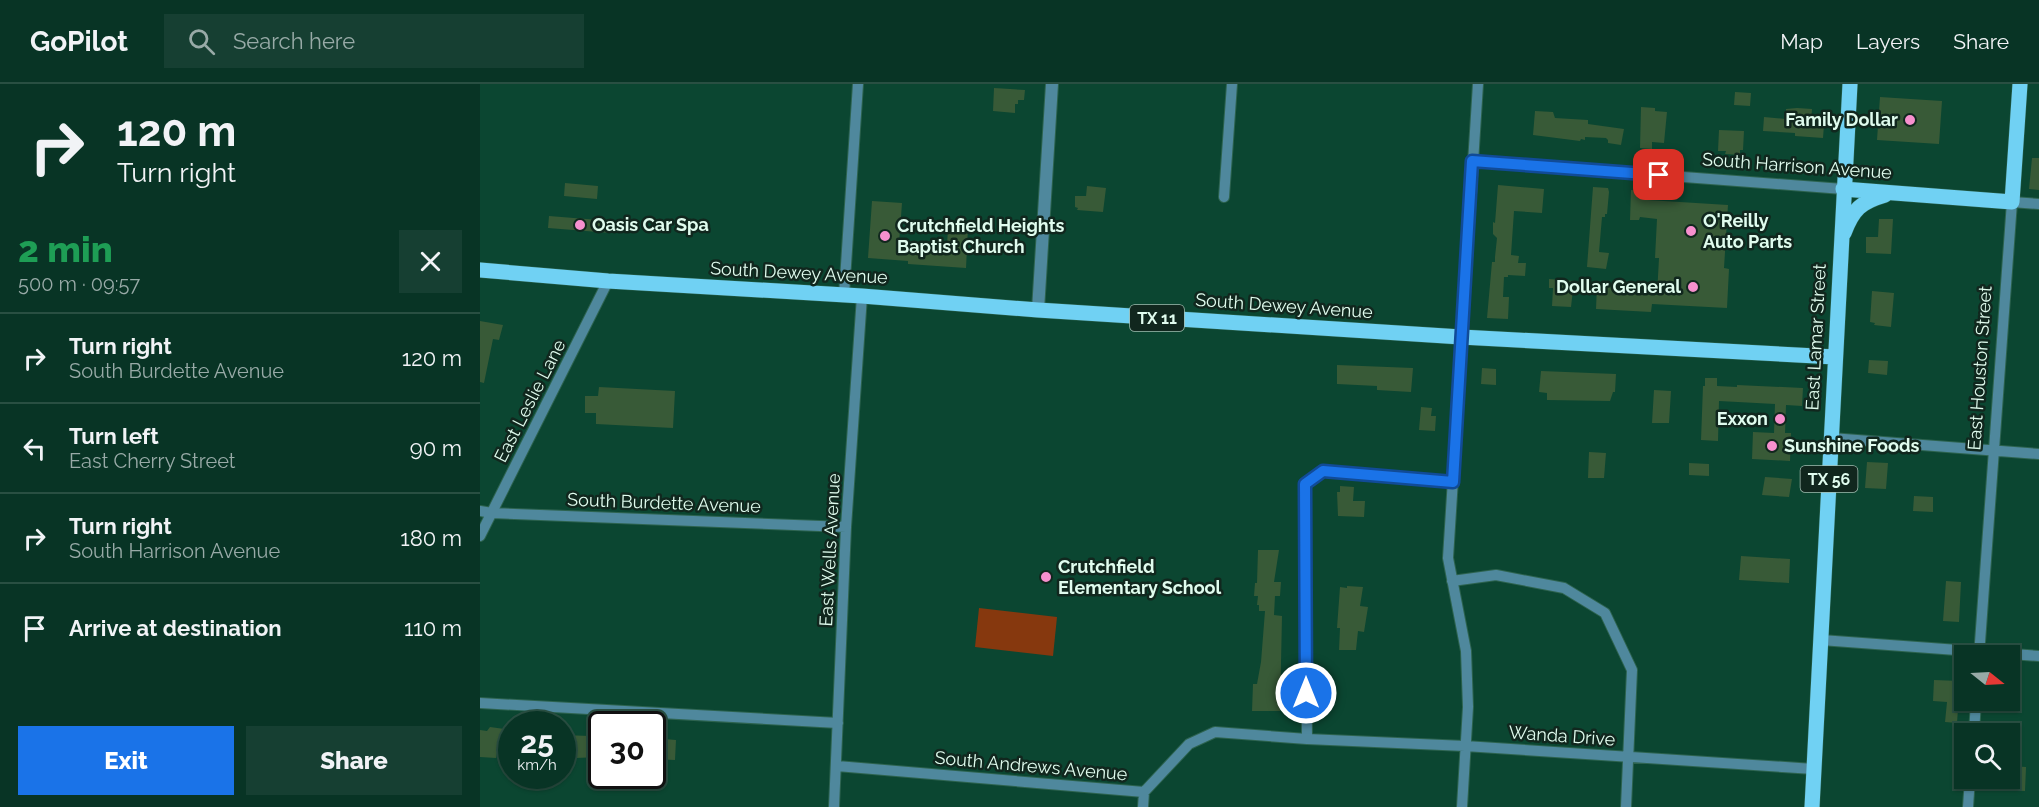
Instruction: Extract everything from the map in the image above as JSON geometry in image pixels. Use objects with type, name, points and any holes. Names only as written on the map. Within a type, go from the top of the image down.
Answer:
[{"type":"main road","name":"East Lamar Street","points":[[1812,807],[1850,84]]},
{"type":"main road","name":"East Houston Street","points":[[2012,202],[2020,84]]},
{"type":"main road","name":"South Harrison Avenue","points":[[1843,189],[2012,202]]},
{"type":"main road","points":[[1840,244],[1850,218],[1859,206],[1871,199],[1891,193]]},
{"type":"main road","name":"South Dewey Avenue","points":[[480,270],[608,281],[862,296],[1038,310],[1461,337],[1835,357]]},
{"type":"street","points":[[844,295],[858,84]]},
{"type":"street","points":[[1038,310],[1052,84]]},
{"type":"street","points":[[1224,197],[1232,84]]},
{"type":"street","points":[[1462,807],[1468,706],[1466,651],[1448,558],[1478,84]]},
{"type":"street","name":"South Harrison Avenue","points":[[1472,161],[1843,189]]},
{"type":"street","points":[[2012,202],[2039,204]]},
{"type":"street","name":"East Houston Street","points":[[1981,645],[2012,202]]},
{"type":"street","name":"East Leslie Lane","points":[[480,536],[608,281]]},
{"type":"street","name":"East Wells Avenue","points":[[834,807],[846,527],[862,296]]},
{"type":"street","points":[[1831,438],[2039,454]]},
{"type":"street","points":[[1306,739],[1305,484],[1323,471],[1453,482]]},
{"type":"street","name":"South Burdette Avenue","points":[[480,511],[846,527]]},
{"type":"street","points":[[1452,581],[1496,575],[1564,588],[1605,613],[1632,670],[1630,757],[1626,807]]},
{"type":"street","points":[[1821,640],[1954,652]]},
{"type":"street","points":[[2020,655],[2039,656]]},
{"type":"street","points":[[480,703],[837,723]]},
{"type":"street","name":"South Andrews Avenue","points":[[837,766],[1144,792],[1190,744],[1215,732],[1306,739]]},
{"type":"street","name":"Wanda Drive","points":[[1306,739],[1466,746],[1814,769]]},
{"type":"street","points":[[1968,807],[1969,789]]},
{"type":"street","points":[[1143,807],[1144,792]]},
{"type":"shaded area","points":[[979,608],[1057,617],[1053,656],[975,647]]},
{"type":"building","points":[[994,88],[1025,90],[1024,100],[1018,100],[1018,104],[1015,104],[1015,113],[993,111]]},
{"type":"building","points":[[1735,92],[1751,93],[1750,106],[1734,105]]},
{"type":"building","name":"Family Dollar","points":[[1880,97],[1942,101],[1939,144],[1877,140]]},
{"type":"building","points":[[1641,107],[1667,112],[1664,143],[1652,142],[1652,149],[1640,148]]},
{"type":"building","points":[[1786,109],[1812,109],[1811,125],[1824,125],[1823,138],[1763,131],[1764,117],[1786,119]]},
{"type":"building","points":[[1535,111],[1553,112],[1555,118],[1588,120],[1588,124],[1624,129],[1621,145],[1608,143],[1606,138],[1585,137],[1585,140],[1580,141],[1533,135]]},
{"type":"building","points":[[1719,130],[1744,131],[1743,150],[1740,150],[1740,155],[1718,151]]},
{"type":"building","points":[[2032,158],[2039,158],[2039,190],[2029,189]]},
{"type":"building","points":[[565,183],[598,186],[597,199],[564,196]]},
{"type":"building","points":[[1498,185],[1544,189],[1542,213],[1514,211],[1511,255],[1519,256],[1518,263],[1526,263],[1525,276],[1508,275],[1504,277],[1503,297],[1509,297],[1508,319],[1487,318],[1492,262],[1495,262],[1497,238],[1493,234],[1493,222],[1495,223]]},
{"type":"building","points":[[1087,186],[1106,188],[1103,212],[1077,210],[1078,208],[1075,207],[1075,196],[1086,196]]},
{"type":"building","points":[[1593,187],[1608,188],[1609,192],[1607,214],[1602,217],[1599,252],[1609,253],[1606,269],[1587,267]]},
{"type":"building","points":[[1631,190],[1649,192],[1648,200],[1728,205],[1724,268],[1729,269],[1727,308],[1652,304],[1651,312],[1596,309],[1597,285],[1622,287],[1621,292],[1657,295],[1659,258],[1655,258],[1657,219],[1640,217],[1639,220],[1630,220]]},
{"type":"building","name":"Crutchfield Heights Baptist Church","points":[[872,201],[902,203],[899,244],[947,247],[948,227],[968,228],[966,268],[908,264],[908,261],[868,258]]},
{"type":"building","name":"Oasis Car Spa","points":[[549,216],[611,221],[611,233],[548,228]]},
{"type":"building","points":[[1879,219],[1893,219],[1891,254],[1866,253],[1866,237],[1878,237]]},
{"type":"building","points":[[1549,279],[1574,281],[1571,307],[1552,306],[1553,288],[1549,288]]},
{"type":"building","points":[[1872,291],[1894,293],[1891,327],[1874,325],[1875,323],[1870,322]]},
{"type":"building","points":[[480,321],[503,325],[499,340],[493,339],[484,383],[480,382]]},
{"type":"building","points":[[1869,360],[1888,361],[1887,375],[1868,373]]},
{"type":"building","points":[[1337,365],[1413,368],[1411,392],[1377,390],[1377,386],[1337,384]]},
{"type":"building","points":[[1482,368],[1496,369],[1496,385],[1481,384]]},
{"type":"building","points":[[1541,371],[1616,374],[1615,392],[1610,401],[1547,400],[1547,393],[1539,392]]},
{"type":"building","points":[[1705,378],[1717,378],[1717,386],[1803,388],[1802,406],[1786,405],[1785,433],[1791,433],[1790,461],[1752,459],[1753,432],[1774,433],[1775,404],[1719,401],[1718,441],[1701,440]]},
{"type":"building","points":[[599,387],[675,391],[673,428],[596,424],[596,413],[585,413],[585,396],[598,396]]},
{"type":"building","points":[[1654,390],[1671,391],[1669,423],[1652,423]]},
{"type":"building","points":[[1421,407],[1432,408],[1431,416],[1436,416],[1435,431],[1419,430]]},
{"type":"building","points":[[1589,452],[1606,453],[1604,478],[1588,478]]},
{"type":"building","points":[[1867,462],[1888,463],[1886,489],[1865,488]]},
{"type":"building","points":[[1689,463],[1709,464],[1709,476],[1689,475]]},
{"type":"building","points":[[1765,477],[1792,479],[1789,497],[1762,495]]},
{"type":"building","points":[[1340,486],[1354,487],[1353,501],[1365,501],[1364,517],[1338,516],[1337,492],[1340,492]]},
{"type":"building","points":[[1914,496],[1933,497],[1933,512],[1913,511]]},
{"type":"building","points":[[1258,550],[1279,550],[1274,582],[1281,582],[1280,596],[1275,596],[1274,615],[1282,616],[1280,711],[1252,711],[1253,684],[1257,684],[1261,662],[1265,611],[1259,611],[1258,596],[1254,596],[1255,583],[1257,583]]},
{"type":"building","points":[[1741,556],[1790,559],[1789,583],[1739,580]]},
{"type":"building","points":[[1946,581],[1961,582],[1959,622],[1943,621]]},
{"type":"building","points":[[1347,586],[1363,587],[1360,606],[1368,607],[1364,632],[1358,631],[1356,650],[1339,650],[1340,628],[1337,628],[1340,587],[1347,588]]},
{"type":"building","points":[[1934,680],[1954,681],[1954,711],[1958,711],[1957,723],[1945,722],[1947,702],[1933,701]]},
{"type":"building","points":[[490,727],[498,728],[496,758],[480,757],[480,730],[487,731]]},
{"type":"building","points":[[576,736],[588,736],[588,758],[576,758]]},
{"type":"building","points":[[666,739],[676,740],[675,760],[666,760]]},
{"type":"building","points":[[2020,767],[2026,767],[2025,791],[1998,790],[2020,789]]},
{"type":"place","name":"Family Dollar","points":[[1910,120]]},
{"type":"place","name":"Oasis Car Spa","points":[[580,225]]},
{"type":"place","name":"O'Reilly Auto Parts","points":[[1691,231]]},
{"type":"place","name":"Crutchfield Heights Baptist Church","points":[[885,236]]},
{"type":"place","name":"Dollar General","points":[[1693,287]]},
{"type":"place","name":"Exxon","points":[[1780,419]]},
{"type":"place","name":"Sunshine Foods","points":[[1772,446]]},
{"type":"place","name":"Crutchfield Elementary School","points":[[1046,577]]},
{"type":"route","points":[[1306,693],[1305,484],[1323,471],[1453,482],[1472,161],[1659,175]]}]
